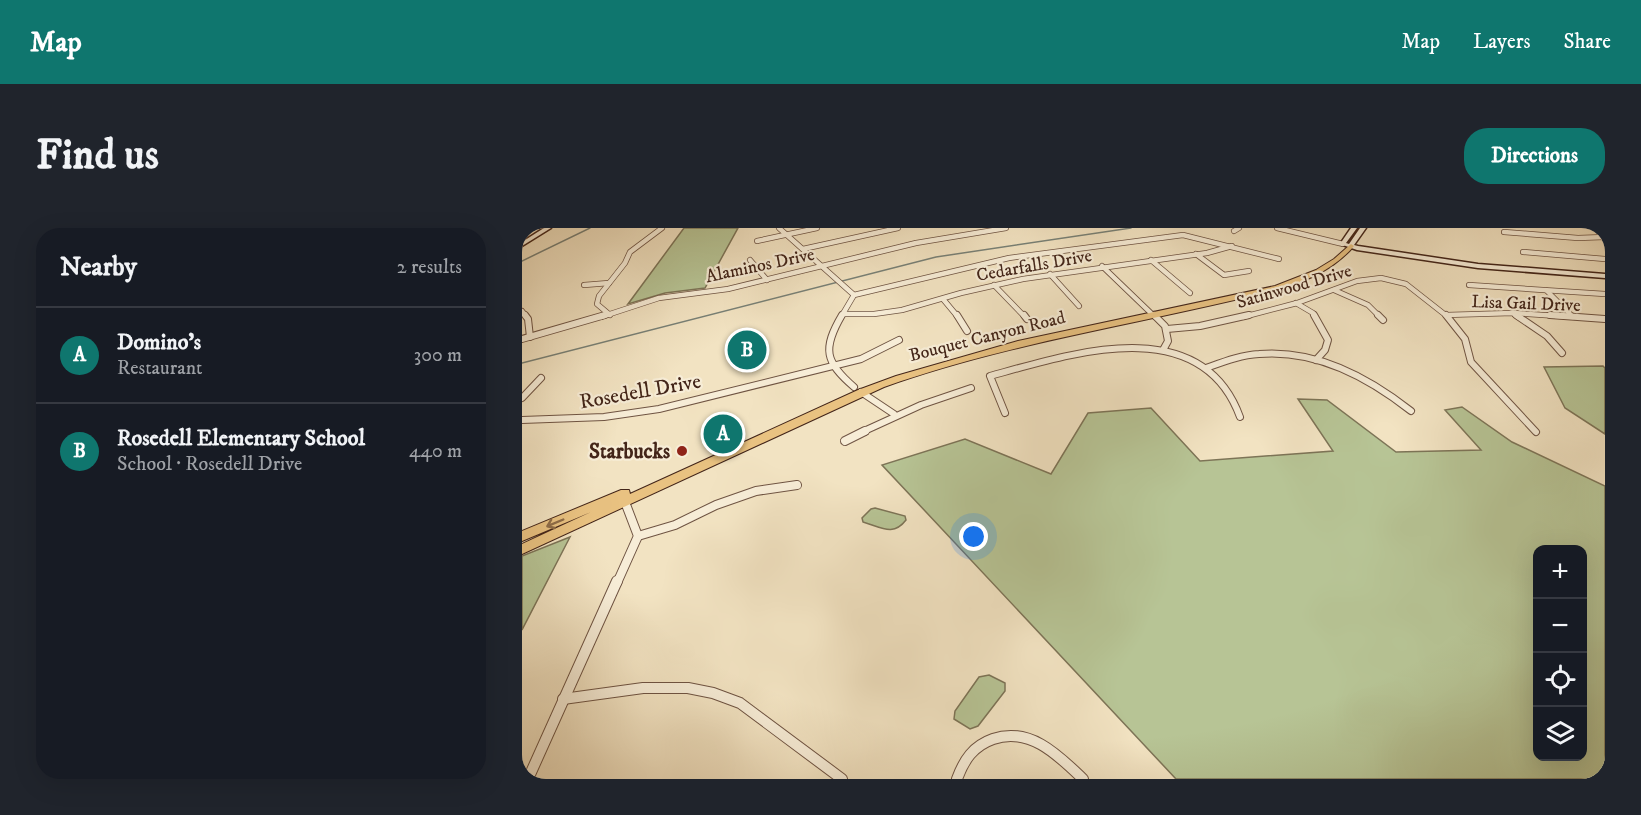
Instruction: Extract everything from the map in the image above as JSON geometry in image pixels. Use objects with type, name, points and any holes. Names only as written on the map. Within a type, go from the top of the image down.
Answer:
[{"type":"main road","points":[[522,244],[548,228]]},
{"type":"main road","name":"Bouquet Canyon Road","points":[[522,549],[742,438],[857,390],[964,357],[1151,312],[1293,282],[1341,258],[1354,228]]},
{"type":"main road","name":"Bouquet Canyon Road","points":[[1347,245],[1363,228]]},
{"type":"main road","points":[[1347,245],[1451,263],[1605,274]]},
{"type":"main road","name":"Bouquet Canyon Road","points":[[522,536],[670,480],[857,390]]},
{"type":"main road","points":[[670,480],[686,469],[752,438],[742,438]]},
{"type":"street","points":[[610,315],[597,304],[599,296],[625,263],[630,252],[662,228]]},
{"type":"street","points":[[779,228],[854,295]]},
{"type":"street","points":[[757,240],[817,228]]},
{"type":"street","points":[[802,249],[898,228]]},
{"type":"street","name":"Alaminos Drive","points":[[522,339],[610,315],[659,298],[728,289],[916,243],[989,229],[1006,228]]},
{"type":"street","points":[[1234,231],[1239,228]]},
{"type":"street","points":[[1276,228],[1347,245]]},
{"type":"street","points":[[1300,234],[1308,228]]},
{"type":"street","points":[[1600,228],[1605,230]]},
{"type":"street","points":[[1504,232],[1578,238],[1605,237]]},
{"type":"street","points":[[894,414],[857,390],[833,367],[827,352],[830,334],[854,295],[1009,258],[1190,235],[1280,259]]},
{"type":"street","name":"Cedarfalls Drive","points":[[843,314],[874,314],[902,310],[994,285],[1050,274],[1196,254],[1232,246]]},
{"type":"street","points":[[1523,252],[1605,259]]},
{"type":"street","points":[[1196,254],[1224,275],[1249,271]]},
{"type":"street","points":[[750,260],[767,280]]},
{"type":"street","points":[[1151,260],[1190,293]]},
{"type":"street","points":[[1102,266],[1167,329],[1168,341],[1163,350]]},
{"type":"street","points":[[1050,274],[1079,306]]},
{"type":"street","name":"Satinwood Drive","points":[[1167,329],[1191,328],[1296,303],[1357,281],[1393,278],[1405,283],[1446,315]]},
{"type":"street","points":[[584,285],[609,283]]},
{"type":"street","points":[[994,285],[1027,319]]},
{"type":"street","points":[[1469,285],[1605,294]]},
{"type":"street","points":[[1334,290],[1368,305],[1383,320]]},
{"type":"street","points":[[1547,291],[1572,316]]},
{"type":"street","points":[[943,299],[951,306],[967,331]]},
{"type":"street","points":[[1296,303],[1313,313],[1328,340],[1325,350],[1316,360]]},
{"type":"street","points":[[522,311],[528,319],[530,337]]},
{"type":"street","points":[[1513,313],[1524,323],[1554,342],[1562,353]]},
{"type":"street","name":"Lisa Gail Drive","points":[[1446,315],[1513,313],[1605,319]]},
{"type":"street","points":[[1446,315],[1464,333],[1470,347],[1471,362],[1536,432]]},
{"type":"street","name":"Rosedell Drive","points":[[522,420],[593,418],[659,409],[833,367],[869,356],[899,340]]},
{"type":"street","points":[[1005,413],[990,376],[1114,347],[1163,350],[1206,368],[1220,379],[1229,391],[1240,417]]},
{"type":"street","points":[[1206,368],[1239,357],[1261,354],[1282,353],[1316,360],[1376,385],[1395,396],[1411,411]]},
{"type":"street","points":[[522,398],[541,378]]},
{"type":"street","points":[[845,441],[894,414],[932,399],[971,388]]},
{"type":"street","points":[[638,536],[675,525],[716,505],[756,491],[797,485]]},
{"type":"street","points":[[528,779],[638,536],[634,521],[622,498]]},
{"type":"street","points":[[563,699],[643,688],[688,688],[713,693],[740,703],[842,779]]},
{"type":"street","points":[[957,779],[962,765],[973,750],[992,739],[1009,736],[1024,736],[1057,756],[1083,779]]},
{"type":"green space","points":[[684,228],[738,228],[705,288],[665,293],[628,304]]},
{"type":"green space","points":[[1603,366],[1605,368],[1605,434],[1565,408],[1544,367]]},
{"type":"green space","points":[[1298,399],[1327,400],[1396,452],[1481,450],[1445,410],[1462,407],[1512,442],[1605,486],[1605,779],[1176,779],[882,465],[965,439],[1051,474],[1088,413],[1151,408],[1200,461],[1333,451]]},
{"type":"green space","points":[[875,508],[905,516],[906,520],[891,529],[863,522],[862,518]]},
{"type":"green space","points":[[570,537],[522,630],[522,556]]},
{"type":"green space","points":[[989,675],[1005,683],[1005,691],[978,726],[970,729],[954,719],[955,711],[979,677]]},
{"type":"waterway","points":[[522,261],[590,228]]},
{"type":"waterway","points":[[522,363],[936,257],[1131,228]]},
{"type":"place","name":"Rosedell Elementary School","points":[[747,350]]},
{"type":"place","name":"Domino's","points":[[723,434]]},
{"type":"place","name":"Starbucks","points":[[682,451]]}]
